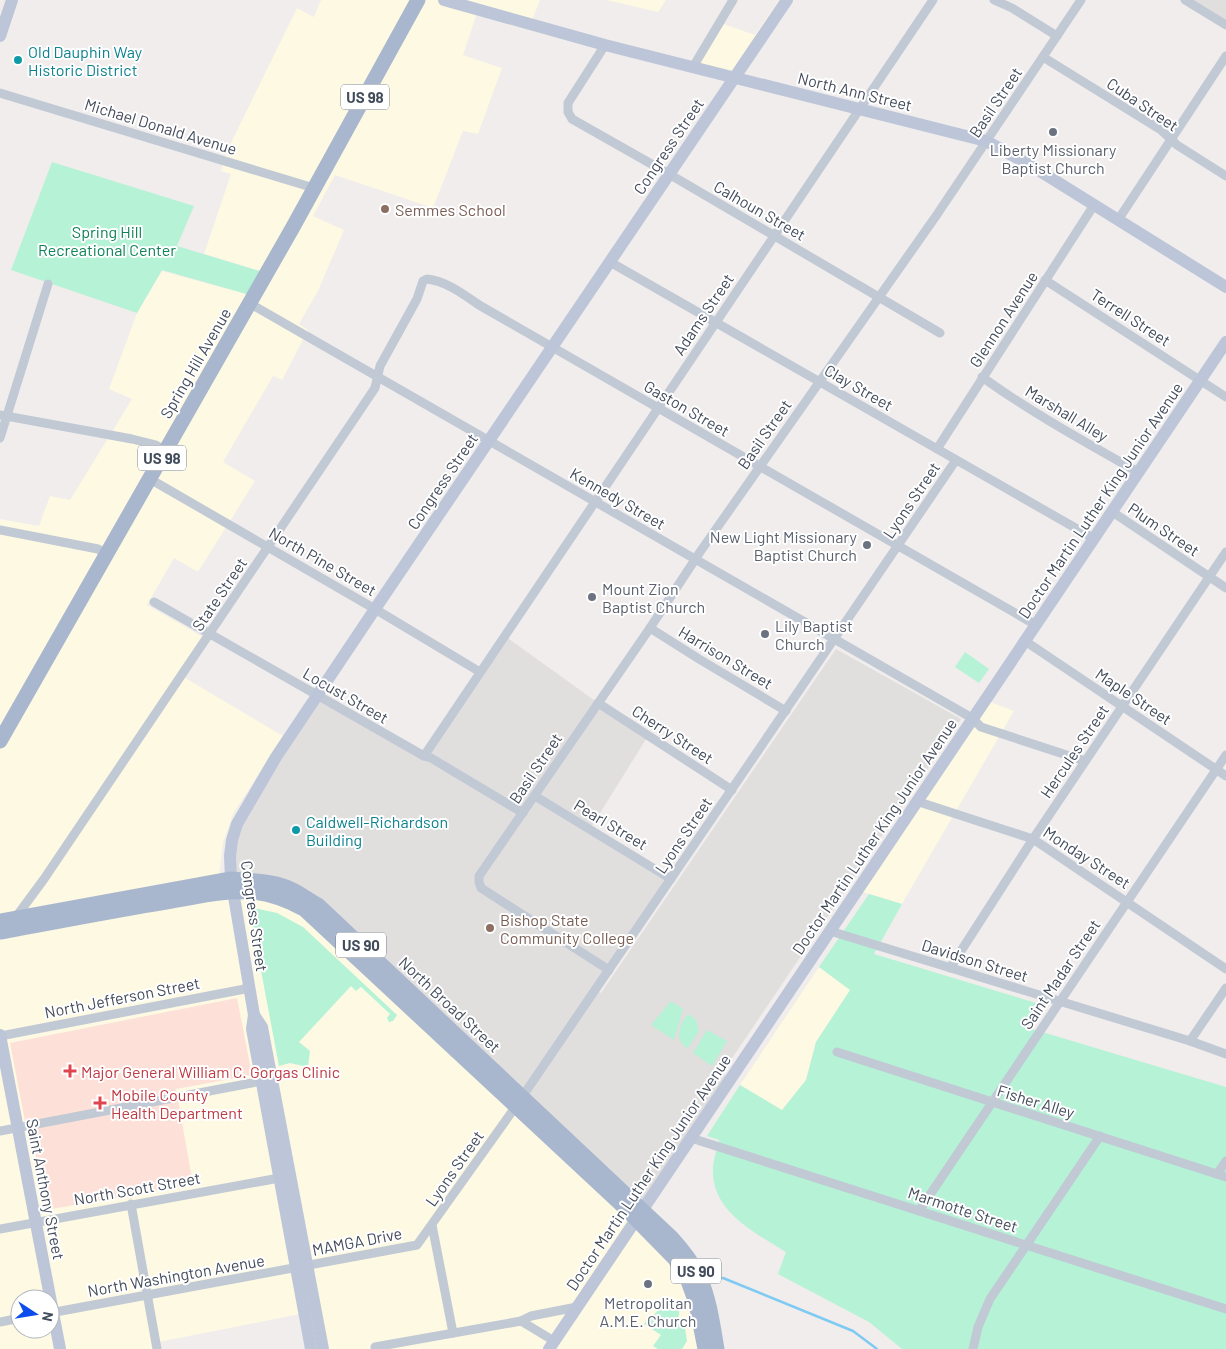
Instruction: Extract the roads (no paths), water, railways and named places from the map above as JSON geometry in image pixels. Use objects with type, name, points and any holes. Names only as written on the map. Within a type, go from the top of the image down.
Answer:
[{"type":"main road","name":"Spring Hill Avenue","points":[[0,741],[166,451],[418,0]]},
{"type":"main road","name":"North Broad Street","points":[[0,932],[151,905],[232,886]]},
{"type":"main road","name":"North Broad Street","points":[[0,921],[16,917],[232,886],[249,892],[264,893],[282,898],[304,909],[519,1101],[640,1214]]},
{"type":"main road","name":"US 90","points":[[640,1214],[675,1259],[688,1280],[696,1303],[705,1349]]},
{"type":"main road","name":"US 90","points":[[640,1214],[672,1238],[687,1255],[701,1279],[711,1314],[717,1349]]},
{"type":"street","points":[[0,36],[2,20],[12,0]]},
{"type":"street","name":"North Ann Street","points":[[444,0],[605,45],[986,141],[1030,165],[1226,287]]},
{"type":"street","points":[[693,67],[733,0]]},
{"type":"street","name":"Congress Street","points":[[322,1349],[302,1267],[267,1080],[252,1029],[254,1014],[232,886],[230,856],[232,840],[238,824],[276,757],[787,0]]},
{"type":"street","name":"Adams Street","points":[[480,672],[596,503],[933,0]]},
{"type":"street","points":[[994,0],[1012,8],[1057,36]]},
{"type":"street","name":"Basil Street","points":[[609,970],[481,888],[479,876],[1082,0]]},
{"type":"street","points":[[1186,0],[1226,25]]},
{"type":"street","name":"Calhoun Street","points":[[605,45],[568,103],[568,112],[572,119],[940,333]]},
{"type":"street","points":[[1118,220],[1226,56]]},
{"type":"street","name":"Cuba Street","points":[[1043,57],[1161,130],[1177,145],[1226,176]]},
{"type":"street","name":"Michael Donald Avenue","points":[[0,93],[314,188]]},
{"type":"street","name":"Glennon Avenue","points":[[937,448],[1094,205]]},
{"type":"street","name":"Clay Street","points":[[610,262],[1093,538]]},
{"type":"street","name":"Gaston Street","points":[[427,279],[432,279],[459,290],[479,305],[658,409],[1036,625]]},
{"type":"street","name":"State Street","points":[[16,917],[44,879],[375,388],[380,366],[417,298],[423,281],[427,279]]},
{"type":"street","name":"Terrell Street","points":[[1045,280],[1226,397]]},
{"type":"street","points":[[0,438],[4,416],[48,284]]},
{"type":"street","name":"Kennedy Street","points":[[249,303],[972,718],[981,727],[1085,761]]},
{"type":"street","name":"Doctor Martin Luther King Junior Avenue","points":[[551,1345],[1226,342]]},
{"type":"street","name":"Marshall Alley","points":[[982,377],[1054,424],[1138,472]]},
{"type":"street","points":[[4,416],[132,439],[156,445],[166,451]]},
{"type":"street","name":"Lyons Street","points":[[432,1225],[609,970],[956,460]]},
{"type":"street","name":"North Pine Street","points":[[150,479],[480,672]]},
{"type":"street","name":"Plum Street","points":[[1111,511],[1226,588]]},
{"type":"street","points":[[0,530],[98,550],[106,555]]},
{"type":"street","name":"Hercules Street","points":[[950,968],[1033,838],[1226,552]]},
{"type":"street","name":"Locust Street","points":[[154,602],[523,812]]},
{"type":"street","name":"Harrison Street","points":[[650,628],[699,660],[786,711]]},
{"type":"street","name":"Maple Street","points":[[1025,641],[1226,776]]},
{"type":"street","points":[[424,756],[480,672]]},
{"type":"street","name":"Cherry Street","points":[[598,703],[732,790]]},
{"type":"street","name":"Saint Madar Street","points":[[919,1211],[1226,755]]},
{"type":"street","name":"Pearl Street","points":[[534,796],[671,879]]},
{"type":"street","name":"Monday Street","points":[[916,801],[1033,838],[1226,969]]},
{"type":"street","name":"Davidson Street","points":[[830,931],[1226,1054]]},
{"type":"street","name":"North Jefferson Street","points":[[0,1035],[250,988]]},
{"type":"street","points":[[1190,1042],[1226,988]]},
{"type":"street","name":"Saint Anthony Street","points":[[0,1035],[48,1289]]},
{"type":"street","name":"Fisher Alley","points":[[836,1052],[1222,1176]]},
{"type":"street","points":[[0,1131],[267,1080]]},
{"type":"street","points":[[973,1349],[978,1327],[990,1299],[1100,1136]]},
{"type":"street","name":"Marmotte Street","points":[[691,1138],[1226,1309]]},
{"type":"street","points":[[1222,1176],[1226,1161]]},
{"type":"street","name":"North Scott Street","points":[[0,1228],[285,1177]]},
{"type":"street","points":[[131,1204],[157,1349]]},
{"type":"street","points":[[432,1225],[453,1333]]},
{"type":"street","name":"MAMGA Drive","points":[[302,1267],[417,1245],[432,1225]]},
{"type":"street","name":"Congress Street","points":[[302,1267],[311,1349]]},
{"type":"street","name":"North Washington Avenue","points":[[60,1311],[302,1267]]},
{"type":"street","points":[[375,1347],[521,1321],[531,1316],[577,1307]]},
{"type":"street","points":[[521,1321],[551,1345]]},
{"type":"waterway","points":[[723,1278],[853,1331],[877,1349]]},
{"type":"place","name":"Old Dauphin Way Historic District","points":[[18,60]]},
{"type":"place","name":"Liberty Missionary Baptist Church","points":[[1053,132]]},
{"type":"place","name":"Semmes School","points":[[385,209]]},
{"type":"place","name":"New Light Missionary Baptist Church","points":[[867,545]]},
{"type":"place","name":"Mount Zion Baptist Church","points":[[592,597]]},
{"type":"place","name":"Lily Baptist Church","points":[[765,634]]},
{"type":"place","name":"Caldwell-Richardson Building","points":[[296,830]]},
{"type":"place","name":"Bishop State Community College","points":[[490,928]]},
{"type":"place","name":"Major General William C. Gorgas Clinic","points":[[70,1071]]},
{"type":"place","name":"Mobile County Health Department","points":[[100,1103]]},
{"type":"place","name":"Metropolitan A.M.E. Church","points":[[648,1284]]},
{"type":"park label","name":"Spring Hill Recreational Center","points":[[107,240]]}]
